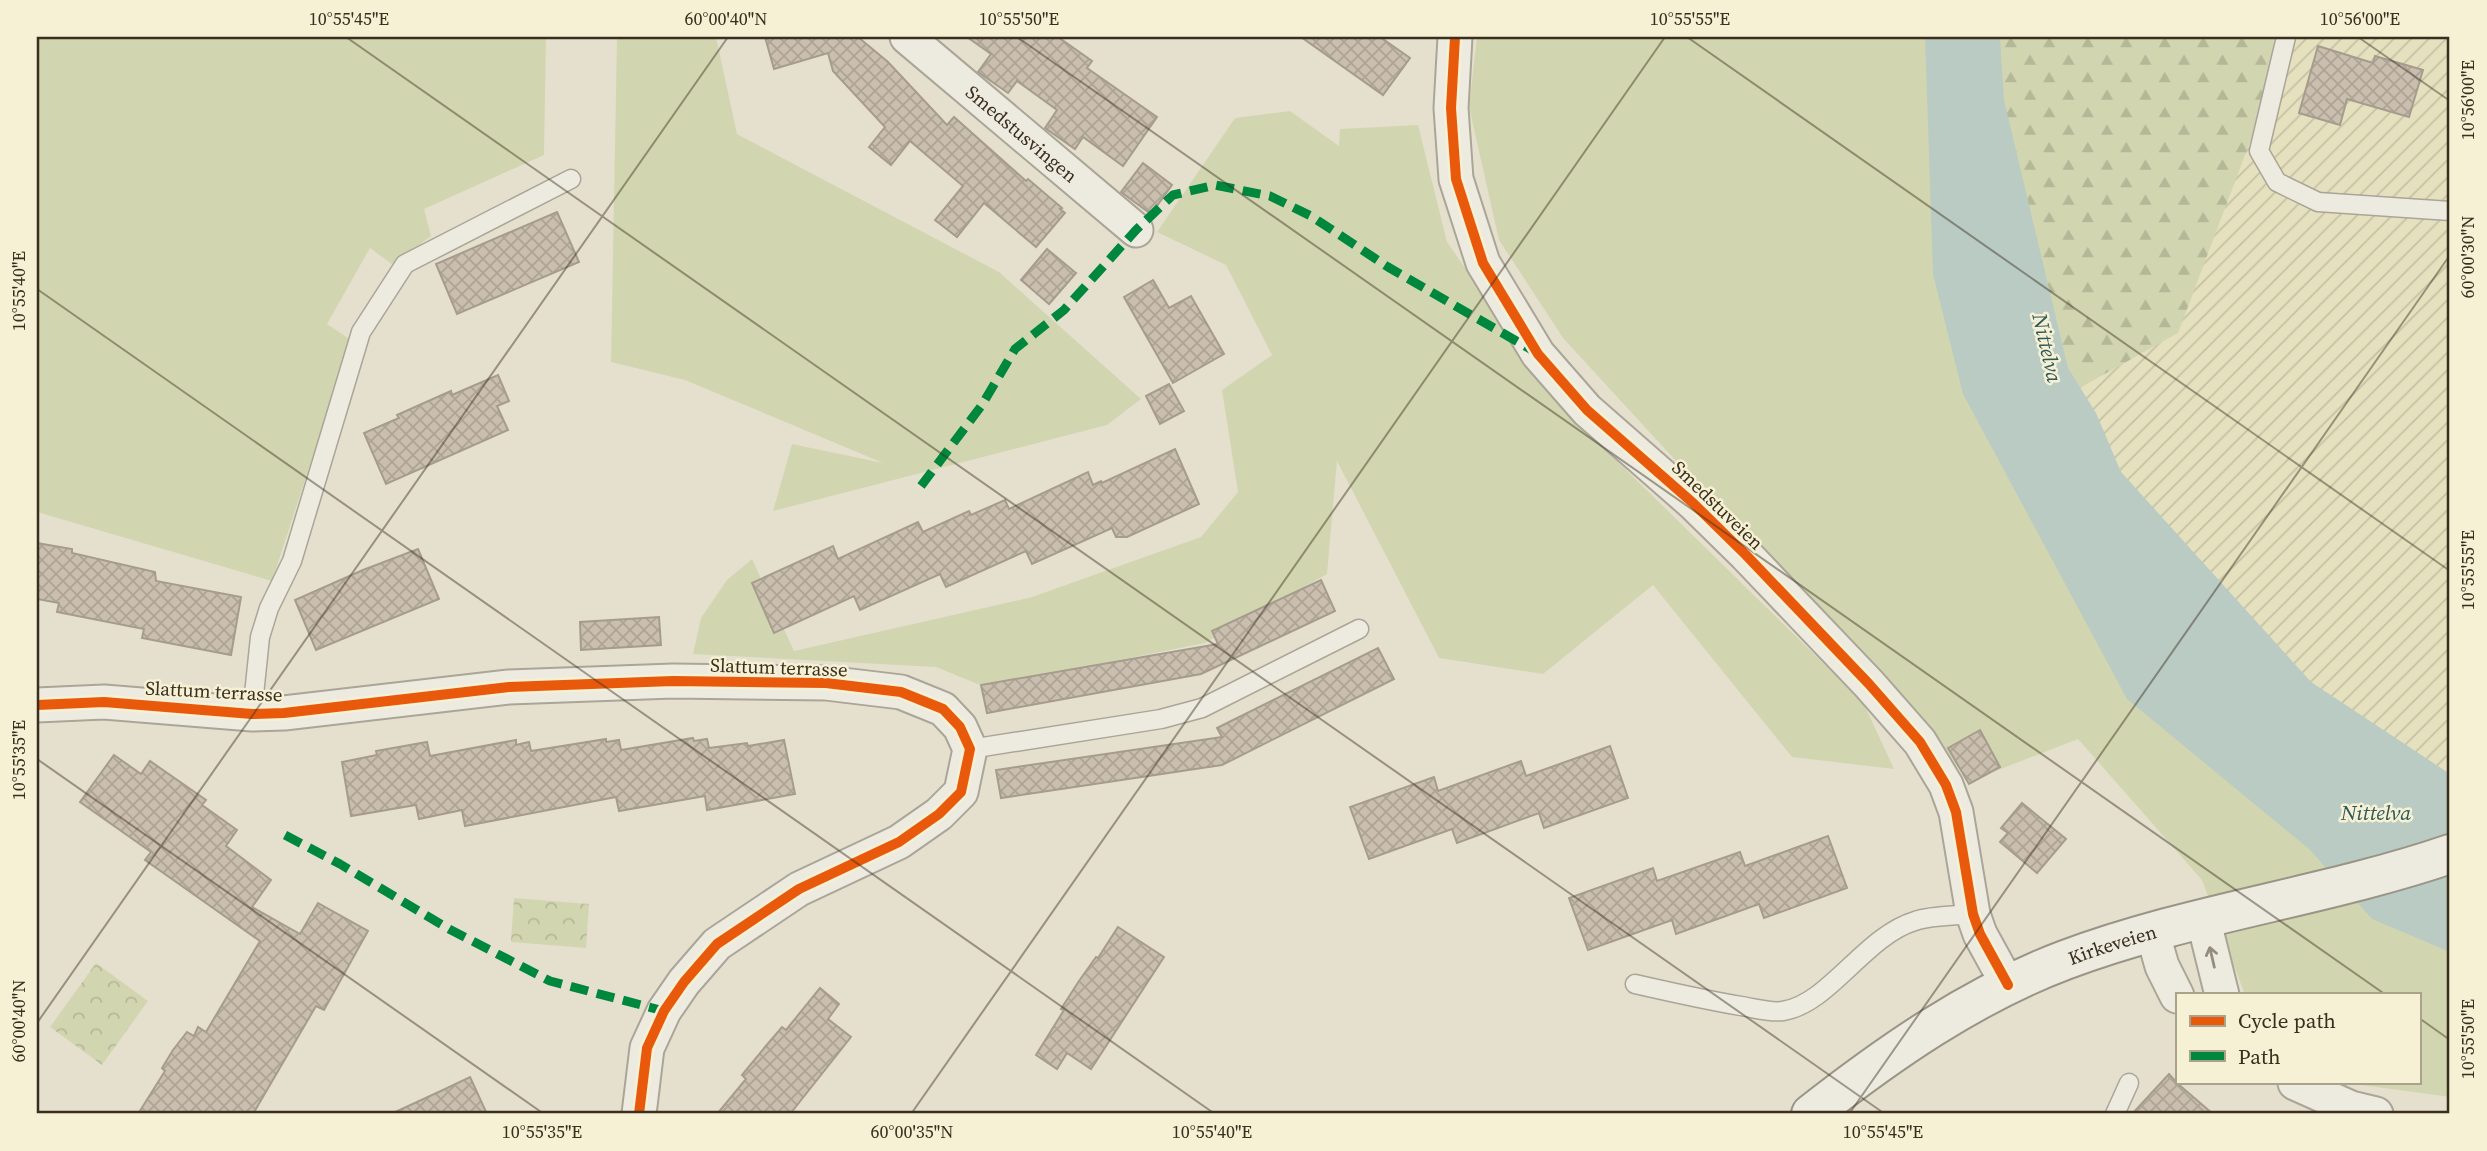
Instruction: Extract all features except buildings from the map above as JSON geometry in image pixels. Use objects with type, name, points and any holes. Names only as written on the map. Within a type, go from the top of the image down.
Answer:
[{"type":"main road","name":"Kirkeveien","points":[[1811,1114],[1894,1052],[2008,985],[2064,960],[2152,931],[2356,881],[2450,853]]},
{"type":"street","name":"Smedstusvingen","points":[[907,37],[1136,230]]},
{"type":"street","name":"Smedstuveien","points":[[1455,37],[1451,108],[1456,179],[1483,263],[1538,354],[1587,410],[1693,503],[1746,555],[1869,684],[1920,742],[1938,768],[1956,812],[1973,914],[1980,934],[2008,985]]},
{"type":"street","name":"Slattum terrasse","points":[[37,705],[104,702],[252,714],[284,713],[509,687],[673,681],[826,684],[901,692],[943,709],[960,727],[970,750]]},
{"type":"street","points":[[639,1114],[647,1048],[658,1023],[677,992],[717,944],[799,889],[899,842],[939,814],[961,792],[970,750]]},
{"type":"street","points":[[2203,918],[2222,993]]},
{"type":"street","points":[[2152,931],[2162,966],[2176,994]]},
{"type":"street","points":[[2297,1084],[2351,1108],[2375,1114]]},
{"type":"lane","points":[[2286,37],[2259,151],[2277,182],[2318,202],[2450,211]]},
{"type":"lane","points":[[252,714],[260,637],[269,608],[292,562],[361,332],[405,264],[571,179]]},
{"type":"lane","points":[[970,750],[1161,719],[1202,708],[1359,629]]},
{"type":"lane","points":[[1635,984],[1702,999],[1782,1012],[1801,1006],[1818,995],[1871,946],[1894,931],[1915,921],[1973,914]]},
{"type":"lane","points":[[2115,1114],[2129,1083]]},
{"type":"shaded area","points":[[2274,37],[2450,37],[2450,833],[2394,801],[2060,399],[2271,86]]},
{"type":"green space","points":[[37,37],[546,37],[544,155],[424,209],[431,236],[393,265],[370,248],[327,324],[351,340],[272,581],[37,512]]},
{"type":"green space","points":[[617,37],[716,37],[737,134],[999,272],[1141,399],[1107,425],[773,511],[792,444],[883,463],[685,380],[611,362]]},
{"type":"green space","points":[[1477,37],[1980,37],[2060,399],[2394,801],[2450,773],[2450,1097],[2354,1084],[2420,1084],[2420,993],[2244,993],[2202,880],[2078,739],[1970,781],[1563,338],[1499,240],[1469,107]]},
{"type":"green space","points":[[1980,37],[2274,37],[2271,86],[2178,333],[2060,399]]},
{"type":"green space","points":[[1290,111],[1339,146],[1340,129],[1418,125],[1447,242],[1566,411],[1863,702],[1894,769],[1792,757],[1653,585],[1543,674],[1439,658],[1337,461],[1327,574],[1205,643],[985,687],[936,667],[693,654],[701,618],[727,580],[752,559],[794,651],[1032,597],[1201,537],[1238,492],[1222,390],[1272,355],[1226,265],[1157,232],[1235,118]]},
{"type":"green space","points":[[514,898],[589,904],[586,948],[511,942]]},
{"type":"green space","points":[[96,963],[148,1001],[102,1065],[50,1027]]},
{"type":"water","name":"Nittelva","points":[[1925,37],[2000,37],[2004,100],[2068,368],[2096,413],[2121,472],[2311,682],[2450,774],[2450,952],[2372,919],[2309,849],[2127,699],[1963,394],[1933,274]]},
{"type":"marked path","points":[[921,486],[982,405],[1015,349],[1064,310],[1136,230],[1173,195],[1215,185],[1270,196],[1311,216],[1388,267],[1532,350]]},
{"type":"marked path","points":[[285,835],[340,864],[449,929],[550,981],[664,1011]]},
{"type":"cycle path","points":[[1455,37],[1451,108],[1456,179],[1483,263],[1538,354],[1587,410],[1693,503],[1746,555],[1869,684],[1920,742],[1946,785],[1956,812],[1973,914],[1980,934],[2008,985]]},
{"type":"cycle path","points":[[37,705],[104,702],[252,714],[284,713],[509,687],[673,681],[826,683],[901,692],[943,709],[960,727],[970,749],[961,792],[939,814],[899,842],[799,889],[717,944],[684,982],[664,1011],[647,1048],[639,1114]]}]
